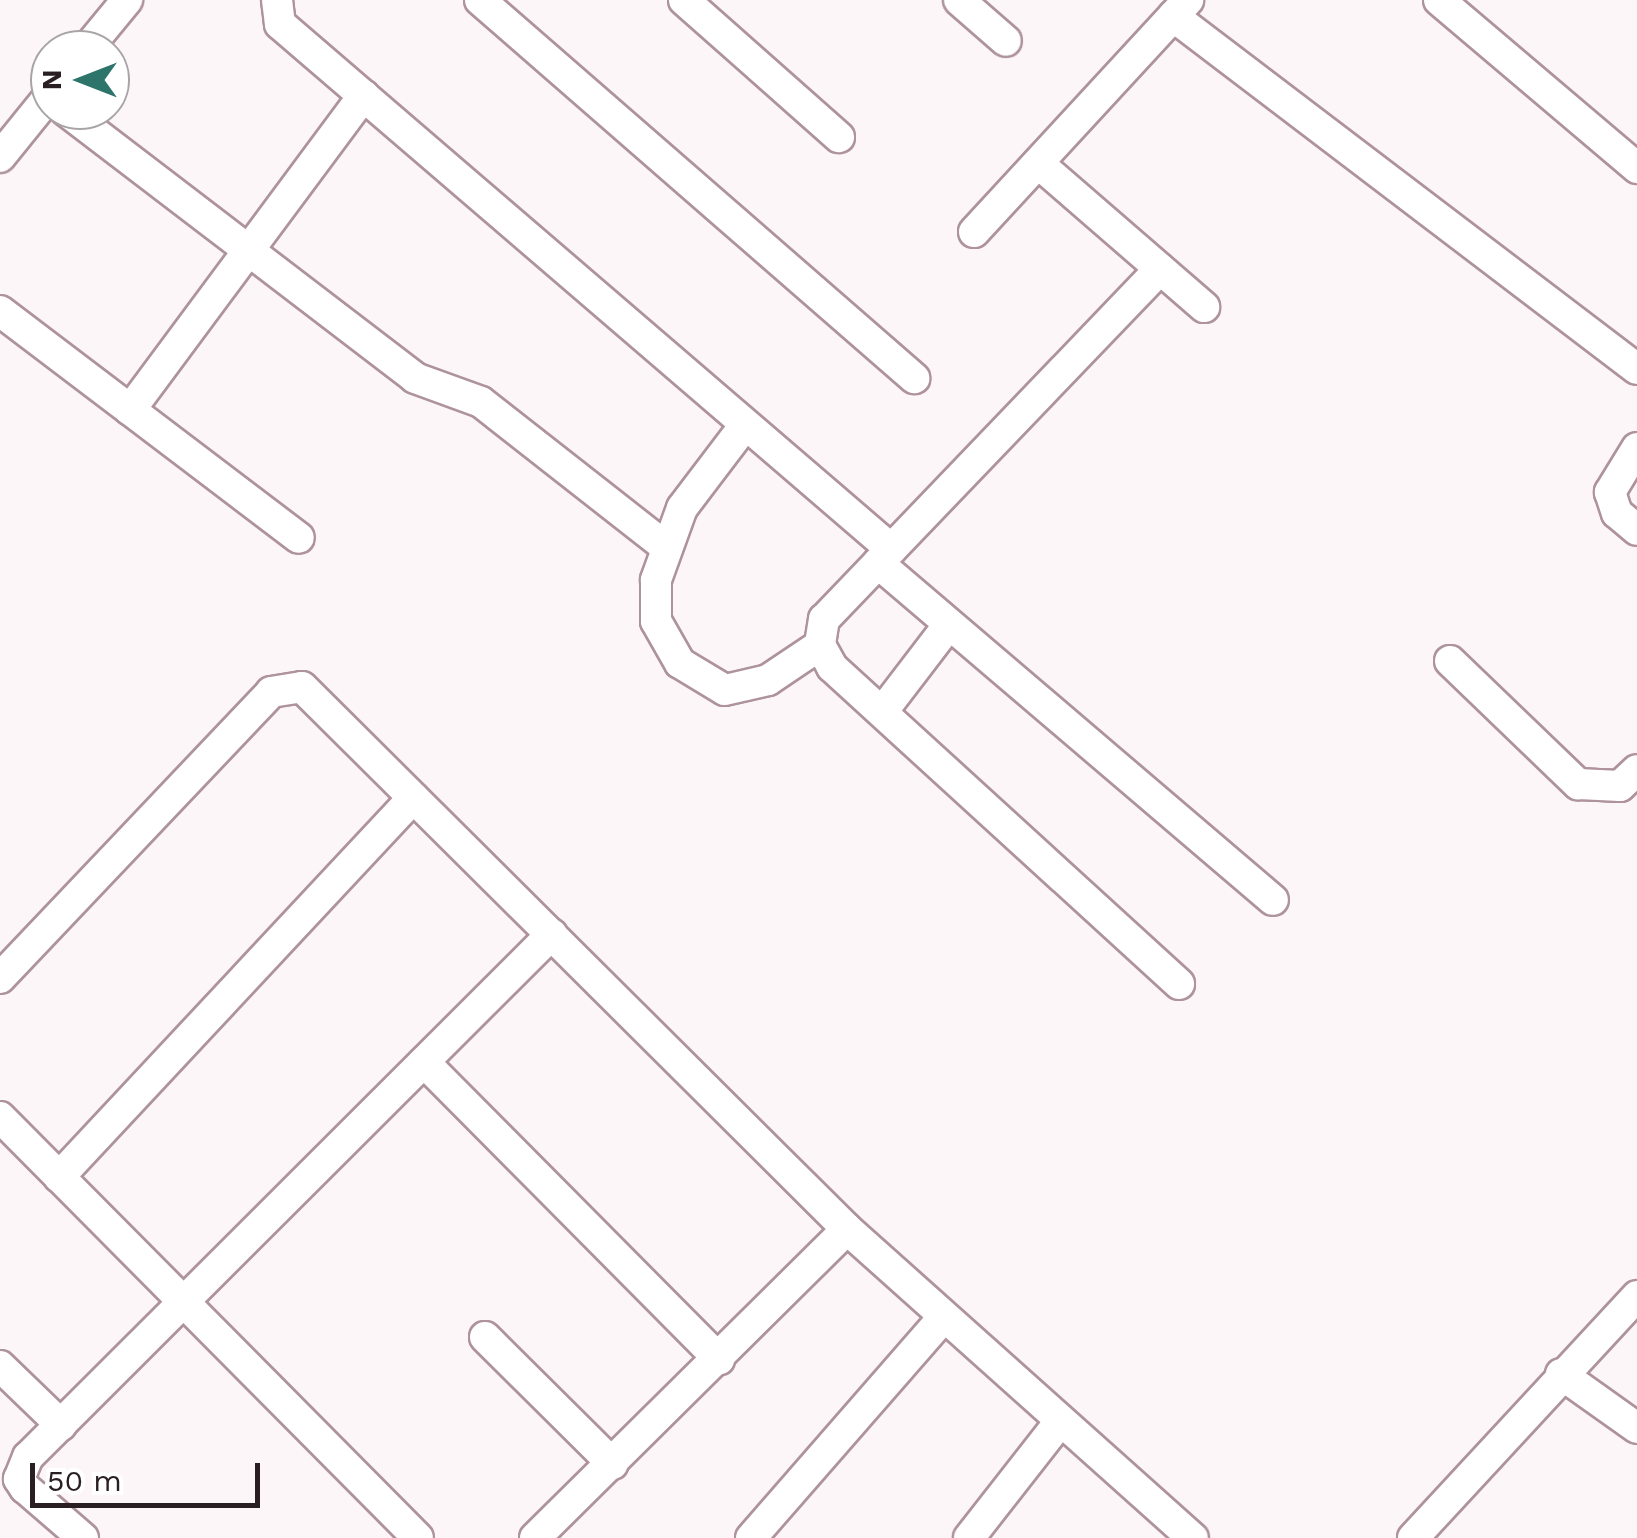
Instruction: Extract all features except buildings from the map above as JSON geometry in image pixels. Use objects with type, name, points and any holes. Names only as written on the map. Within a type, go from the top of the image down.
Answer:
[{"type":"street","points":[[102,30],[127,0]]},
{"type":"street","points":[[277,0],[276,20],[745,424],[885,556],[947,628],[1272,900]]},
{"type":"street","points":[[480,0],[914,378]]},
{"type":"street","points":[[684,0],[838,138]]},
{"type":"street","points":[[959,0],[1006,41]]},
{"type":"street","points":[[1439,0],[1637,168]]},
{"type":"street","points":[[974,232],[1181,8],[1637,369]]},
{"type":"street","points":[[130,410],[248,243],[364,95]]},
{"type":"street","points":[[0,157],[30,125]]},
{"type":"street","points":[[94,130],[248,243],[415,378],[481,402],[666,547]]},
{"type":"street","points":[[1038,162],[1204,307]]},
{"type":"street","points":[[820,645],[824,619],[1160,269]]},
{"type":"street","points":[[0,311],[300,538]]},
{"type":"street","points":[[745,424],[682,508],[666,547],[656,621],[680,663],[706,684],[746,689],[820,645]]},
{"type":"street","points":[[1637,448],[1610,492],[1617,513],[1637,530]]},
{"type":"street","points":[[882,712],[947,628]]},
{"type":"street","points":[[820,645],[882,712],[1178,984]]},
{"type":"street","points":[[1450,662],[1578,784],[1620,786],[1637,770]]},
{"type":"street","points":[[0,978],[282,684],[302,688],[847,1230],[1058,1424],[1193,1538]]},
{"type":"street","points":[[59,1176],[413,798]]},
{"type":"street","points":[[83,1538],[10,1477],[552,934]]},
{"type":"street","points":[[424,1062],[719,1359]]},
{"type":"street","points":[[0,1117],[418,1538]]},
{"type":"street","points":[[536,1538],[847,1230]]},
{"type":"street","points":[[1413,1538],[1637,1296]]},
{"type":"street","points":[[751,1538],[942,1319]]},
{"type":"street","points":[[486,1338],[614,1464]]},
{"type":"street","points":[[0,1366],[61,1425]]},
{"type":"street","points":[[1561,1374],[1637,1428]]},
{"type":"street","points":[[969,1538],[1058,1424]]}]
